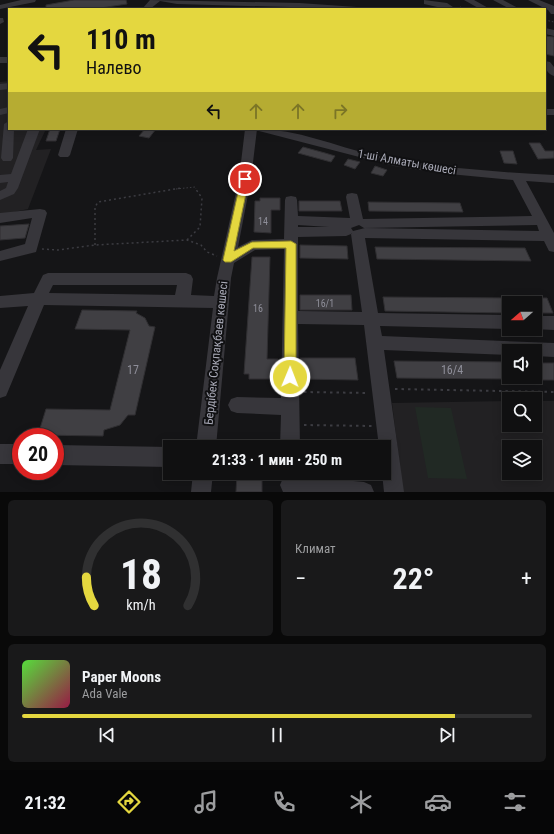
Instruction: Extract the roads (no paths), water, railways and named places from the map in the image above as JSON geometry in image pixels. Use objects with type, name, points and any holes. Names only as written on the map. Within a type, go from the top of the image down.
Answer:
[{"type":"street","points":[[0,2],[7,0]]},
{"type":"street","points":[[0,15],[3,11],[0,7],[32,0]]},
{"type":"street","points":[[147,8],[156,0]]},
{"type":"street","points":[[163,0],[253,2],[299,7],[328,8]]},
{"type":"street","points":[[458,0],[470,8]]},
{"type":"street","points":[[468,0],[484,8]]},
{"type":"street","points":[[498,0],[514,8]]},
{"type":"street","points":[[532,0],[551,8],[554,12]]},
{"type":"street","points":[[550,0],[554,2]]},
{"type":"street","points":[[244,8],[253,2]]},
{"type":"street","points":[[426,4],[444,5],[450,8]]},
{"type":"street","points":[[546,64],[554,73]]},
{"type":"street","points":[[8,130],[3,159],[24,156]]},
{"type":"street","points":[[0,196],[10,191],[17,177],[34,130]]},
{"type":"street","points":[[64,155],[72,130]]},
{"type":"street","name":"Бердібек Соқпақбаев көшесі","points":[[207,440],[220,302],[245,179],[251,130]]},
{"type":"street","name":"1-ші Алматы көшесі","points":[[266,130],[373,158],[440,169],[517,177],[554,179]]},
{"type":"street","points":[[0,179],[17,177]]},
{"type":"street","points":[[517,177],[549,232]]},
{"type":"street","points":[[352,197],[372,319],[394,492]]},
{"type":"street","points":[[290,200],[290,440]]},
{"type":"street","points":[[0,218],[40,214],[31,248],[0,256]]},
{"type":"street","points":[[228,260],[252,245],[291,232],[357,228],[549,232]]},
{"type":"street","points":[[0,390],[48,279],[186,279],[182,301]]},
{"type":"street","points":[[0,302],[39,299],[220,302]]},
{"type":"street","points":[[291,317],[502,322]]},
{"type":"street","points":[[542,323],[554,323]]},
{"type":"street","points":[[375,343],[554,350]]},
{"type":"street","points":[[237,405],[290,400]]},
{"type":"street","points":[[0,454],[12,454]]},
{"type":"street","points":[[64,455],[163,457]]},
{"type":"street","points":[[201,492],[202,480]]},
{"type":"street","points":[[290,483],[364,492]]}]
